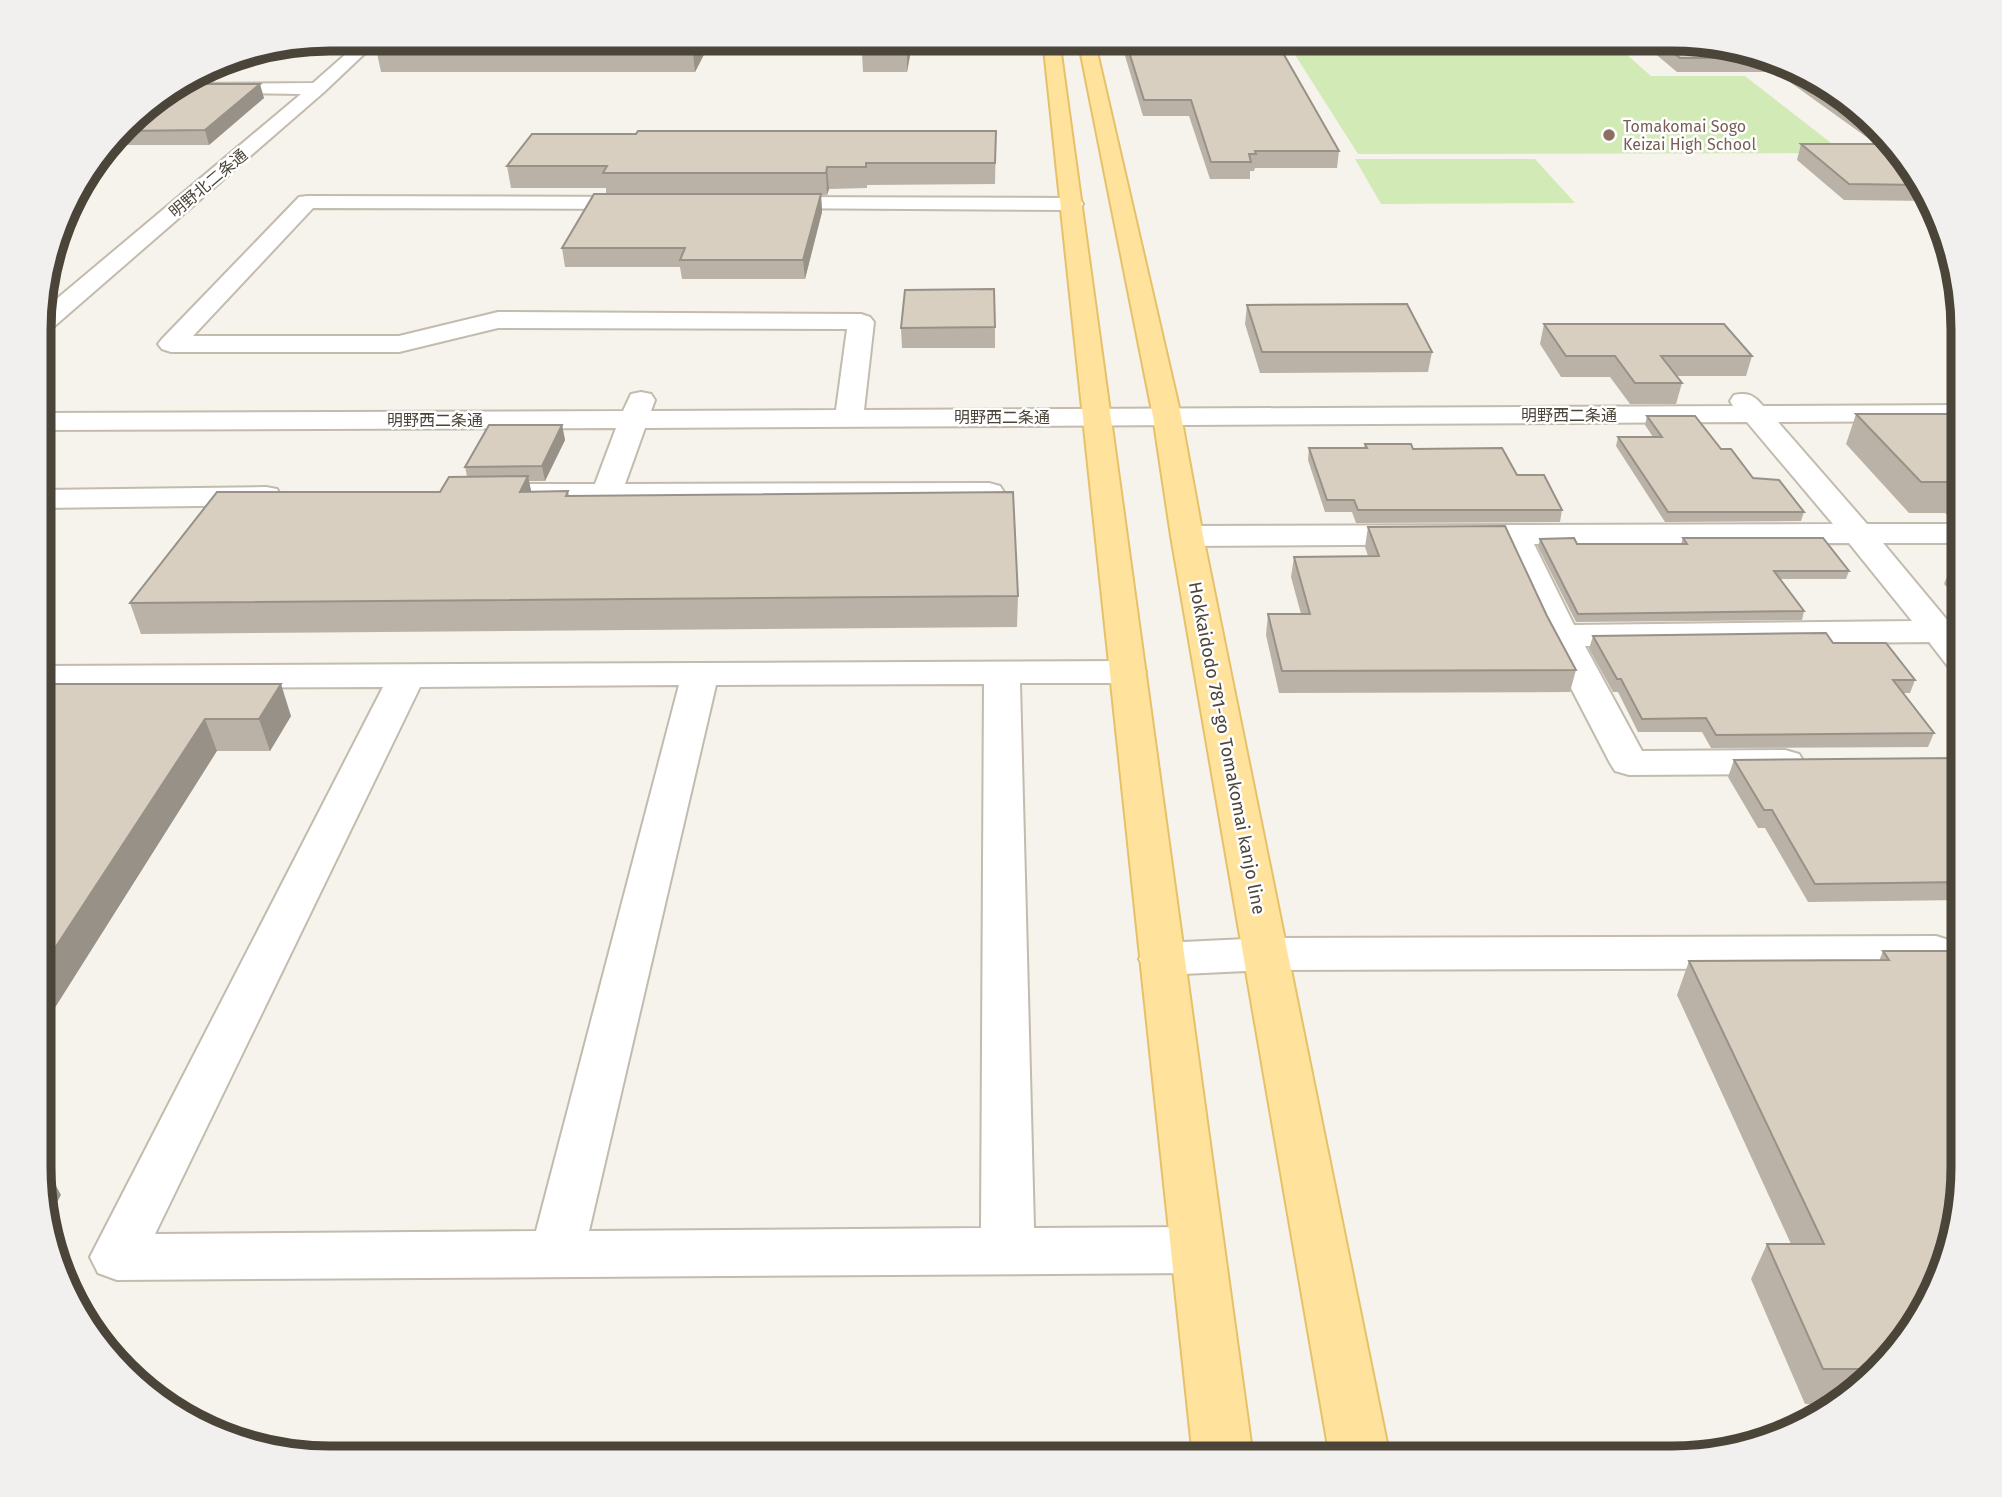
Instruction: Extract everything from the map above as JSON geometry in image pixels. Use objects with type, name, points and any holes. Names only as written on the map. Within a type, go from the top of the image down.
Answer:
[{"type":"main road","points":[[1053,51],[1222,1446]]},
{"type":"main road","name":"Hokkaidodo 781-go Tomakomai kanjo line","points":[[1089,51],[1165,406],[1358,1446]]},
{"type":"street","name":"明野北二条通","points":[[51,316],[358,51]]},
{"type":"street","points":[[189,89],[318,88]]},
{"type":"street","points":[[668,203],[307,202],[171,344],[399,344],[498,320],[861,322],[850,409]]},
{"type":"street","points":[[752,203],[1072,204]]},
{"type":"street","name":"明野西二条通","points":[[51,422],[638,410],[1747,404],[1951,395]]},
{"type":"street","name":"明野西二条通","points":[[51,403],[638,410]]},
{"type":"street","points":[[1747,404],[1858,533],[1951,630]]},
{"type":"street","name":"明野西二条通","points":[[1747,404],[1951,412]]},
{"type":"street","points":[[607,492],[638,410]]},
{"type":"street","points":[[482,494],[989,492]]},
{"type":"street","points":[[51,499],[289,496]]},
{"type":"street","points":[[1513,533],[1562,636],[1629,763],[1824,762]]},
{"type":"street","points":[[1187,536],[1951,533]]},
{"type":"street","points":[[1562,636],[1951,631]]},
{"type":"street","points":[[51,677],[1128,672]]},
{"type":"street","points":[[1002,673],[1008,1251]]},
{"type":"street","points":[[556,1254],[700,674]]},
{"type":"street","points":[[407,676],[117,1257],[1198,1250]]},
{"type":"street","points":[[1162,959],[1267,954],[1951,951]]},
{"type":"green space","points":[[1293,51],[1623,51],[1651,76],[1745,76],[1844,153],[1358,154]]},
{"type":"green space","points":[[1355,159],[1535,159],[1575,203],[1381,204]]},
{"type":"building","points":[[379,51],[694,51],[693,53],[377,53]]},
{"type":"building","points":[[863,51],[907,51],[907,54],[862,54]]},
{"type":"building","points":[[1129,51],[1282,51],[1339,151],[1255,151],[1256,154],[1249,154],[1251,162],[1211,162],[1191,100],[1144,100]]},
{"type":"building","points":[[1672,51],[1736,58],[1680,58]]},
{"type":"building","points":[[198,84],[260,84],[205,130],[133,131],[160,108]]},
{"type":"building","points":[[638,131],[996,131],[995,163],[866,163],[866,167],[827,167],[826,173],[603,173],[607,166],[507,166],[532,134],[636,134]]},
{"type":"building","points":[[1801,144],[1880,144],[1911,185],[1849,184]]},
{"type":"building","points":[[594,194],[821,194],[803,260],[680,260],[685,248],[562,248]]},
{"type":"building","points":[[994,289],[995,327],[901,328],[905,290]]},
{"type":"building","points":[[1407,304],[1432,352],[1262,352],[1247,305]]},
{"type":"building","points":[[1544,324],[1724,324],[1752,356],[1661,356],[1682,383],[1635,383],[1615,356],[1566,356]]},
{"type":"building","points":[[1856,414],[1951,414],[1951,482],[1921,482]]},
{"type":"building","points":[[1647,416],[1695,416],[1721,449],[1731,449],[1753,478],[1779,480],[1804,512],[1668,512],[1618,437],[1662,437]]},
{"type":"building","points":[[489,425],[562,425],[542,466],[465,467]]},
{"type":"building","points":[[1365,444],[1411,444],[1413,449],[1502,448],[1517,475],[1544,475],[1562,510],[1358,510],[1354,500],[1327,500],[1309,448],[1367,448]]},
{"type":"building","points":[[528,476],[520,492],[568,491],[566,496],[1013,492],[1018,596],[130,603],[217,492],[440,492],[449,477]]},
{"type":"building","points":[[1505,526],[1547,616],[1576,670],[1282,671],[1268,614],[1310,614],[1294,557],[1379,556],[1368,527]]},
{"type":"building","points":[[1574,538],[1577,544],[1687,544],[1683,538],[1823,538],[1849,571],[1774,571],[1804,611],[1578,614],[1540,539]]},
{"type":"building","points":[[1826,633],[1833,643],[1886,643],[1915,680],[1893,680],[1934,733],[1716,735],[1706,718],[1642,719],[1621,679],[1617,679],[1593,636]]},
{"type":"building","points":[[51,684],[281,684],[259,719],[205,719],[51,954]]},
{"type":"building","points":[[1951,758],[1951,882],[1815,884],[1772,810],[1764,810],[1734,760]]},
{"type":"building","points":[[1883,951],[1951,951],[1949,1204],[1942,1239],[1930,1274],[1914,1307],[1894,1337],[1865,1369],[1823,1369],[1767,1244],[1824,1244],[1689,961],[1889,960]]},
{"type":"place","name":"Tomakomai Sogo Keizai High School","points":[[1609,135]]}]
